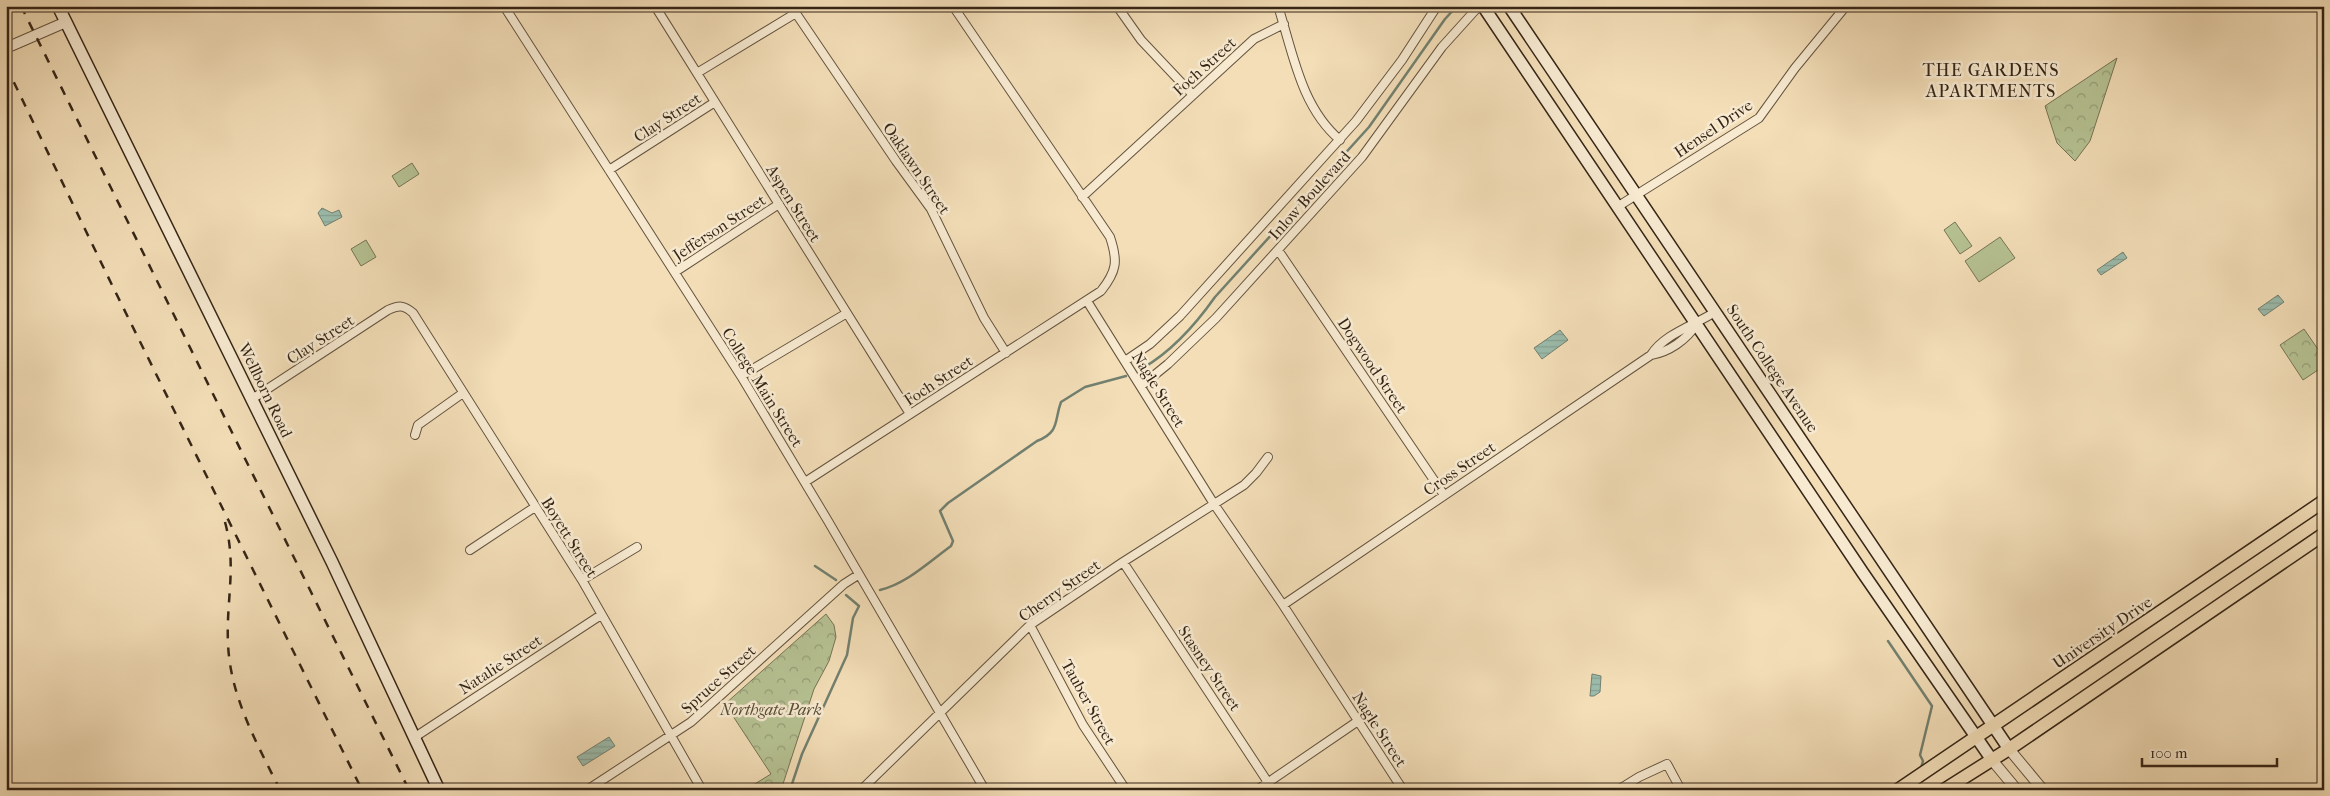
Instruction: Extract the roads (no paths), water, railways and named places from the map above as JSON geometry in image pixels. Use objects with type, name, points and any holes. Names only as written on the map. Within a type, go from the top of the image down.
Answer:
[{"type":"main road","name":"Wellborn Road","points":[[58,6],[252,398],[439,790]]},
{"type":"main road","points":[[1483,6],[1822,511],[1992,760]]},
{"type":"main road","name":"South College Avenue","points":[[1509,6],[2009,749]]},
{"type":"main road","points":[[1548,104],[1566,91]]},
{"type":"main road","points":[[1822,511],[1840,498]]},
{"type":"main road","name":"University Drive","points":[[1898,790],[2324,501]]},
{"type":"main road","points":[[1944,790],[2009,749],[2324,534]]},
{"type":"street","name":"College Main Street","points":[[504,6],[741,376],[805,482],[984,790]]},
{"type":"street","name":"Aspen Street","points":[[655,6],[910,414]]},
{"type":"street","points":[[953,6],[1110,237],[1116,264],[1112,279],[1101,292],[1087,301]]},
{"type":"street","points":[[1117,6],[1141,40],[1192,94]]},
{"type":"street","points":[[1278,6],[1307,98],[1321,122],[1340,140]]},
{"type":"street","name":"Inlow Boulevard","points":[[1125,361],[1150,344],[1180,316],[1340,140],[1380,90],[1437,6]]},
{"type":"street","name":"Inlow Boulevard","points":[[1142,386],[1190,344],[1362,157],[1442,47],[1479,6]]},
{"type":"street","name":"Hensel Drive","points":[[1617,207],[1759,118],[1795,68],[1846,6]]},
{"type":"street","name":"Clay Street","points":[[696,73],[793,10]]},
{"type":"street","name":"Oaklawn Street","points":[[793,10],[931,209],[984,318],[1006,353]]},
{"type":"street","points":[[6,48],[66,22]]},
{"type":"street","name":"Foch Street","points":[[1082,197],[1254,39],[1284,24]]},
{"type":"street","name":"Clay Street","points":[[609,170],[715,102]]},
{"type":"street","name":"Jefferson Street","points":[[675,272],[779,204]]},
{"type":"street","name":"Dogwood Street","points":[[1278,250],[1444,495]]},
{"type":"street","name":"Foch Street","points":[[805,482],[1087,301]]},
{"type":"street","name":"Nagle Street","points":[[1087,301],[1142,386],[1214,504],[1283,604],[1403,790]]},
{"type":"street","name":"Clay Street","points":[[252,398],[388,310],[404,306]]},
{"type":"street","name":"Boyett Street","points":[[404,306],[413,313],[582,580],[600,615],[702,790]]},
{"type":"street","name":"Cross Street","points":[[1283,604],[1651,355],[1668,350],[1690,334],[1696,324],[1715,312]]},
{"type":"street","points":[[741,376],[847,313]]},
{"type":"street","points":[[415,435],[418,425],[463,393]]},
{"type":"street","name":"Cherry Street","points":[[861,790],[1030,625],[1123,562],[1244,485],[1268,457]]},
{"type":"street","points":[[470,550],[535,507]]},
{"type":"street","points":[[582,580],[637,547]]},
{"type":"street","name":"Stasney Street","points":[[1123,562],[1273,790]]},
{"type":"street","name":"Spruce Street","points":[[587,790],[691,722],[846,582],[858,575]]},
{"type":"street","name":"Natalie Street","points":[[415,737],[600,615]]},
{"type":"street","name":"Tauber Street","points":[[1030,625],[1083,725],[1126,790]]},
{"type":"street","points":[[1257,790],[1358,721]]},
{"type":"street","points":[[2009,749],[2043,790]]},
{"type":"street","points":[[1992,760],[2017,790]]},
{"type":"street","points":[[1618,790],[1639,776],[1667,764],[1681,790]]},
{"type":"waterway","points":[[1143,368],[1164,354],[1183,336],[1215,297],[1369,127],[1445,19],[1457,6]]},
{"type":"waterway","points":[[880,590],[908,578],[951,546],[953,541],[940,511],[948,503],[1049,434],[1055,425],[1061,402],[1085,387],[1126,376]]},
{"type":"waterway","points":[[815,566],[836,580]]},
{"type":"waterway","points":[[790,790],[802,754],[847,655],[853,618],[859,606],[846,595]]},
{"type":"waterway","points":[[1888,641],[1932,706],[1920,755],[1923,761],[1921,768]]},
{"type":"railway","points":[[21,6],[409,790]]},
{"type":"railway","points":[[6,66],[112,285],[362,790]]},
{"type":"railway","points":[[225,522],[231,568],[228,627],[230,663],[239,701],[246,719],[280,790]]},
{"type":"district","name":"THE GARDENS APARTMENTS","points":[[1991,80]]},
{"type":"park label","name":"Northgate Park","points":[[771,709]]}]
